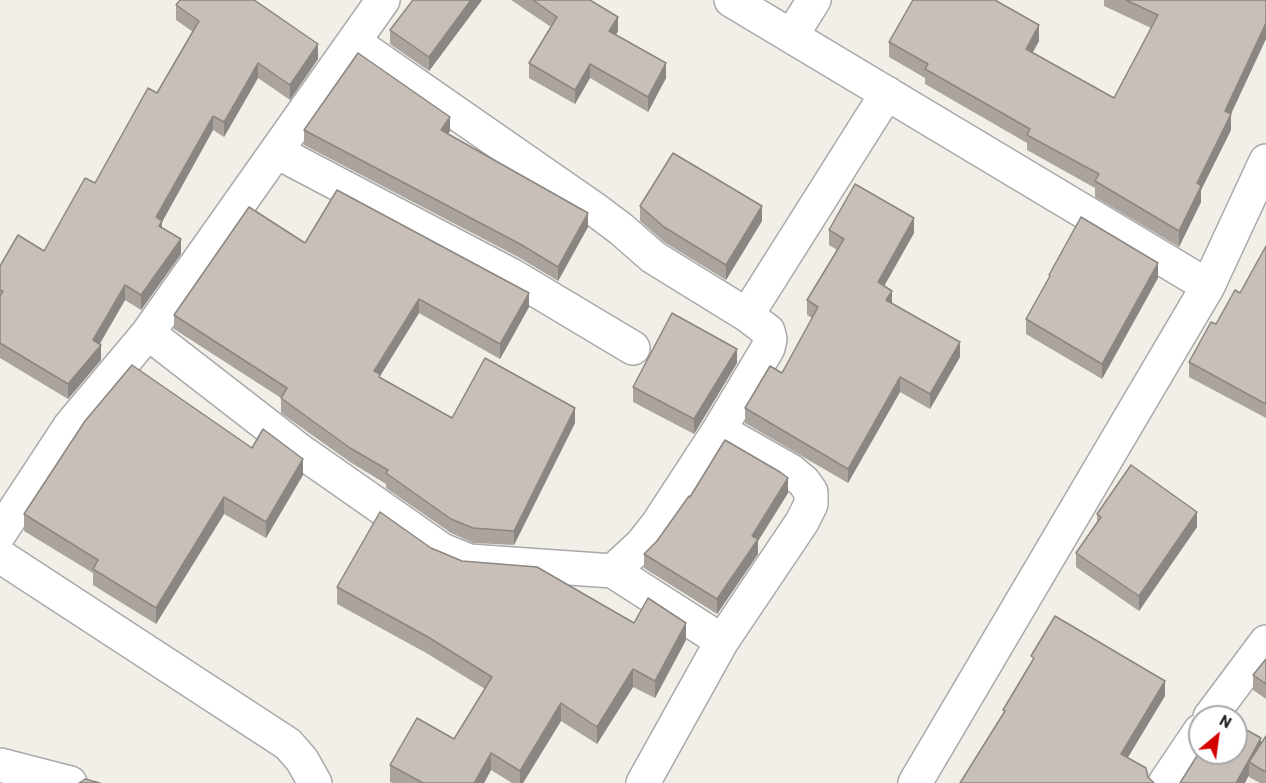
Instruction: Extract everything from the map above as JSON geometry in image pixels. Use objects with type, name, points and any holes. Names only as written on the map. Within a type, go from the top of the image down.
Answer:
[{"type":"street","points":[[0,533],[70,426],[148,333],[383,0]]},
{"type":"street","points":[[731,0],[1208,286]]},
{"type":"street","points":[[792,35],[814,0]]},
{"type":"street","points":[[354,42],[593,208],[653,257],[747,315],[768,331],[770,339],[768,348],[719,429],[657,525],[628,558],[613,571]]},
{"type":"street","points":[[747,315],[887,93]]},
{"type":"street","points":[[277,152],[511,275],[633,348]]},
{"type":"street","points":[[915,783],[1208,286],[1266,161]]},
{"type":"street","points":[[148,333],[299,450],[442,550],[469,561],[613,571],[722,641]]},
{"type":"street","points":[[643,783],[722,641],[802,522],[811,504],[811,492],[804,482],[791,471],[719,429]]},
{"type":"street","points":[[0,556],[288,744],[302,760],[315,783]]},
{"type":"street","points":[[1219,705],[1266,642]]},
{"type":"street","points":[[1165,783],[1188,749]]},
{"type":"street","points":[[0,765],[70,783]]},
{"type":"building","points":[[180,0],[254,0],[318,44],[290,85],[258,63],[224,122],[213,116],[156,217],[162,221],[159,226],[181,239],[141,295],[125,285],[93,340],[101,345],[68,384],[0,343],[0,296],[3,291],[0,290],[0,266],[18,235],[44,251],[85,178],[95,183],[148,88],[157,93],[199,21],[176,5]]},
{"type":"building","points":[[413,0],[471,0],[429,57],[390,30]]},
{"type":"building","points":[[533,0],[590,0],[618,17],[609,31],[666,63],[648,97],[590,64],[575,90],[529,63],[557,17]]},
{"type":"building","points":[[913,0],[995,0],[1039,25],[1026,49],[1114,98],[1158,15],[1126,0],[1266,0],[1266,23],[1225,111],[1231,114],[1197,183],[1201,186],[1179,231],[1095,181],[1099,174],[1027,135],[1030,129],[925,69],[928,64],[889,42]]},
{"type":"building","points":[[358,53],[450,117],[441,130],[588,213],[558,267],[520,244],[304,130]]},
{"type":"building","points":[[673,153],[762,206],[726,265],[664,227],[640,206]]},
{"type":"building","points":[[855,184],[914,218],[878,282],[892,291],[886,300],[960,342],[930,394],[900,377],[848,469],[745,408],[770,366],[782,373],[818,307],[807,300],[844,239],[829,230]]},
{"type":"building","points":[[337,190],[529,293],[500,344],[419,299],[374,371],[380,374],[379,377],[452,418],[485,358],[575,408],[514,531],[473,528],[451,519],[386,473],[388,470],[350,448],[281,398],[287,388],[174,315],[249,207],[305,243]]},
{"type":"building","points":[[1081,217],[1158,263],[1102,364],[1026,319]]},
{"type":"building","points":[[1266,246],[1266,404],[1189,362],[1211,322],[1216,324],[1235,290],[1240,293]]},
{"type":"building","points":[[672,313],[737,349],[694,419],[633,387]]},
{"type":"building","points":[[132,365],[252,448],[263,429],[303,459],[266,522],[224,497],[156,608],[93,569],[98,560],[24,514],[85,421]]},
{"type":"building","points":[[725,440],[788,478],[752,536],[758,539],[717,599],[644,554],[657,541],[690,497]]},
{"type":"building","points":[[1131,465],[1197,512],[1139,596],[1076,553],[1101,517],[1097,514]]},
{"type":"building","points":[[380,512],[431,548],[462,561],[537,567],[634,623],[648,598],[686,623],[655,681],[633,669],[597,727],[561,703],[520,771],[491,753],[474,783],[423,783],[390,765],[417,718],[454,739],[492,677],[428,637],[337,587]]},
{"type":"building","points":[[1055,616],[1165,681],[1121,754],[1146,768],[1148,777],[1154,783],[960,783],[1005,711],[1003,710],[1034,658],[1031,656]]},
{"type":"building","points":[[1266,659],[1266,684],[1253,675]]},
{"type":"building","points":[[1248,731],[1261,738],[1248,761]]},
{"type":"building","points":[[1266,736],[1266,772],[1249,762]]},
{"type":"building","points":[[1191,765],[1246,765],[1236,783],[1180,783]]},
{"type":"building","points":[[85,779],[100,783],[79,783]]}]
